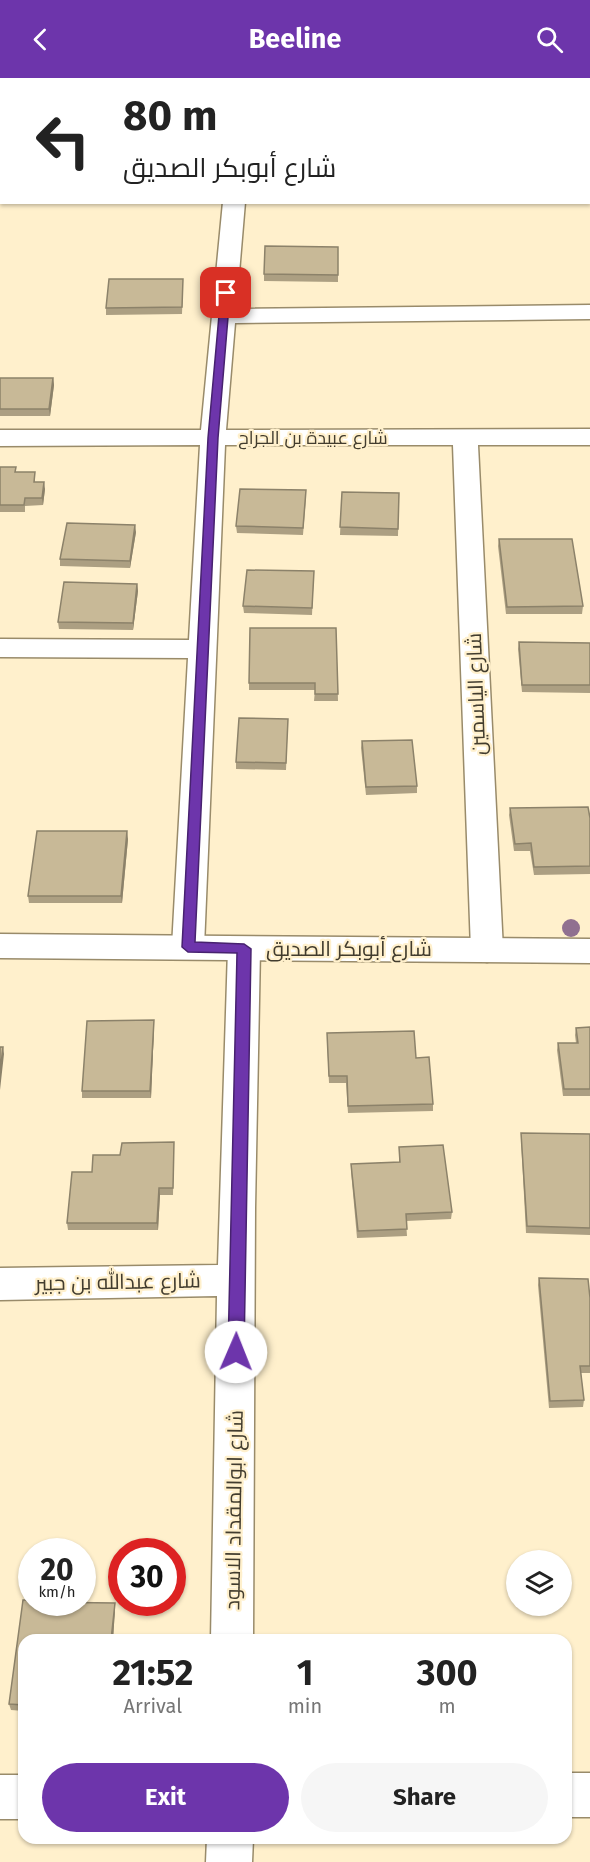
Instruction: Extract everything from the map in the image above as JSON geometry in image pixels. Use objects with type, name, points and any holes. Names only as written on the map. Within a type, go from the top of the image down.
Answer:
[{"type":"street","points":[[188,947],[213,438],[234,204]]},
{"type":"street","points":[[224,316],[590,312]]},
{"type":"street","name":"شارع عبيدة بن الجراح","points":[[0,438],[590,436]]},
{"type":"street","name":"شارع الياسمين","points":[[465,438],[487,950]]},
{"type":"street","points":[[0,648],[203,649]]},
{"type":"street","name":"شارع أبوبكر الصديق","points":[[0,946],[590,951]]},
{"type":"street","name":"شارع ابوالمقداد الاسود","points":[[232,1634],[244,949]]},
{"type":"street","name":"شارع عبدالله بن جبير","points":[[0,1284],[237,1280]]},
{"type":"street","points":[[572,1795],[590,1795]]},
{"type":"street","points":[[0,1797],[18,1797]]},
{"type":"street","points":[[229,1862],[230,1844]]},
{"type":"building","points":[[265,246],[338,247],[338,275],[264,274]]},
{"type":"building","points":[[109,279],[183,279],[182,307],[106,308]]},
{"type":"building","points":[[0,378],[53,378],[49,409],[0,409]]},
{"type":"building","points":[[0,467],[16,467],[15,472],[35,472],[34,482],[44,482],[42,498],[25,498],[24,505],[0,505]]},
{"type":"building","points":[[240,489],[306,490],[303,528],[236,526]]},
{"type":"building","points":[[342,492],[399,493],[398,529],[340,527]]},
{"type":"building","points":[[67,523],[135,525],[130,561],[60,559]]},
{"type":"building","points":[[499,539],[572,539],[583,606],[507,607]]},
{"type":"building","points":[[247,570],[314,571],[312,608],[243,606]]},
{"type":"building","points":[[64,582],[137,584],[133,623],[58,622]]},
{"type":"building","points":[[250,628],[336,628],[338,694],[315,694],[315,683],[249,683]]},
{"type":"building","points":[[519,642],[590,643],[590,685],[522,685]]},
{"type":"building","points":[[239,718],[288,719],[286,763],[236,762]]},
{"type":"building","points":[[412,740],[417,786],[366,787],[362,741]]},
{"type":"building","points":[[588,807],[590,866],[534,867],[531,843],[515,844],[510,808]]},
{"type":"building","points":[[37,831],[127,831],[121,896],[28,896]]},
{"type":"building","points":[[154,1020],[150,1091],[82,1091],[87,1021]]},
{"type":"building","points":[[590,1027],[590,1089],[564,1089],[558,1043],[578,1043],[576,1028]]},
{"type":"building","points":[[414,1031],[416,1058],[429,1057],[433,1104],[348,1106],[347,1076],[329,1076],[327,1033]]},
{"type":"building","points":[[0,1047],[3,1047],[0,1072]]},
{"type":"building","points":[[521,1133],[590,1134],[590,1228],[527,1226]]},
{"type":"building","points":[[174,1142],[173,1188],[159,1188],[157,1223],[67,1223],[72,1172],[92,1172],[93,1155],[120,1155],[122,1143]]},
{"type":"building","points":[[443,1145],[452,1212],[406,1214],[407,1229],[358,1231],[351,1164],[400,1162],[399,1147]]},
{"type":"building","points":[[539,1278],[588,1279],[590,1366],[580,1366],[584,1400],[550,1401]]},
{"type":"building","points":[[96,1603],[108,1603],[108,1616],[114,1616],[112,1634],[18,1634],[21,1616],[96,1616]]},
{"type":"building","points":[[18,1637],[18,1705],[9,1704]]},
{"type":"route","points":[[226,293],[213,438],[188,947],[244,949],[237,1208],[236,1352]]}]
